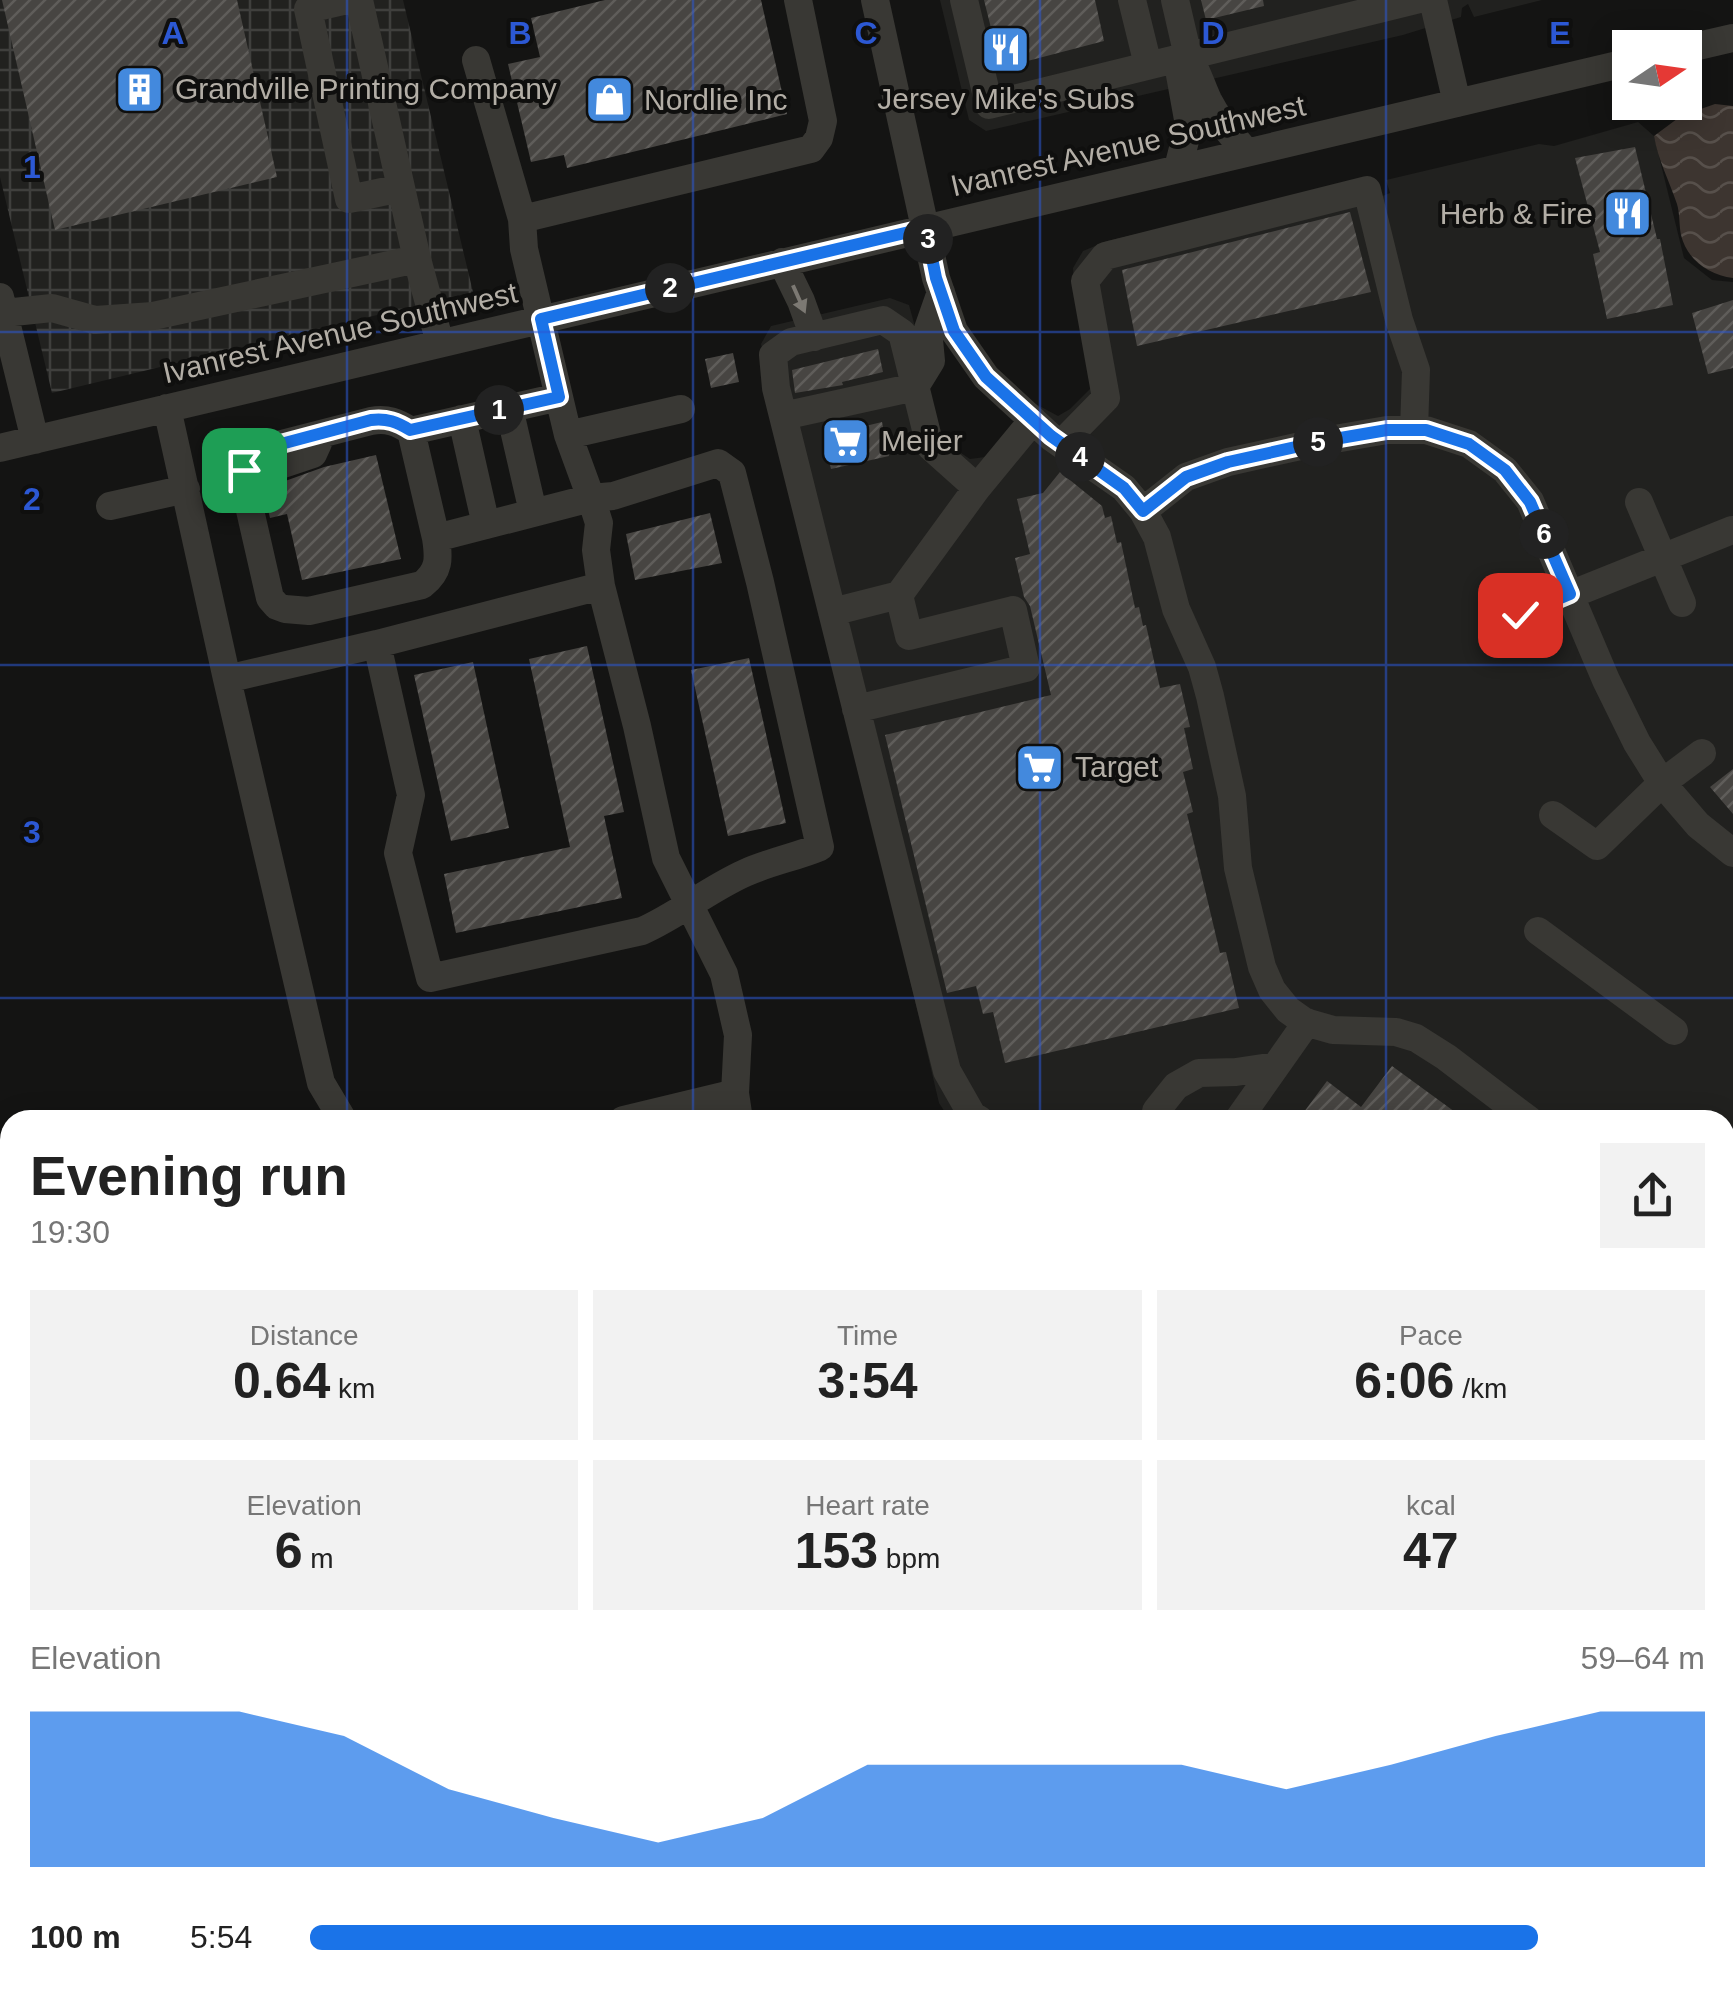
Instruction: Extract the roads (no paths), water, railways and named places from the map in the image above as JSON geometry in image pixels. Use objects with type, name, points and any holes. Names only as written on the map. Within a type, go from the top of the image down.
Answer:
[{"type":"street","points":[[347,0],[308,9],[348,199],[401,188]]},
{"type":"street","points":[[359,0],[416,259],[440,343]]},
{"type":"street","points":[[522,219],[811,149],[819,138],[823,121],[798,0]]},
{"type":"street","points":[[875,0],[941,292],[954,331],[986,377],[1061,444],[1124,488],[1157,537],[1176,609],[1202,667],[1210,696],[1232,796],[1238,868],[1262,967],[1272,990],[1288,1010],[1306,1022],[1333,1030],[1396,1032],[1416,1038],[1515,1110]]},
{"type":"street","points":[[964,0],[989,105],[1416,0]]},
{"type":"street","points":[[1132,0],[1148,66]]},
{"type":"street","points":[[1175,0],[1188,56],[1206,96],[1246,152]]},
{"type":"street","points":[[1434,0],[1457,103]]},
{"type":"street","points":[[1702,46],[1733,38]]},
{"type":"street","points":[[1178,168],[1188,124],[1180,75],[1188,56]]},
{"type":"street","points":[[476,60],[522,219],[524,249],[568,435],[599,523],[596,550],[601,586],[666,858],[724,974],[738,1035],[737,1107],[711,1110]]},
{"type":"street","name":"Ivanrest Avenue Southwest","points":[[0,448],[1612,66]]},
{"type":"street","points":[[1061,444],[1106,398],[1085,280],[1105,256],[1367,190],[1399,320],[1416,370],[1414,430]]},
{"type":"street","points":[[35,440],[2,304],[52,308],[96,320],[153,316],[416,259]]},
{"type":"street","points":[[782,262],[814,337]]},
{"type":"street","points":[[783,416],[914,386],[931,361],[928,328],[941,292]]},
{"type":"street","points":[[969,1110],[946,1072],[776,388],[772,354],[791,342],[883,320],[902,333],[930,446],[977,488]]},
{"type":"street","points":[[410,430],[559,397]]},
{"type":"street","points":[[167,408],[321,1084],[337,1110]]},
{"type":"street","points":[[509,408],[533,512]]},
{"type":"street","points":[[568,435],[681,409]]},
{"type":"street","points":[[383,419],[410,430],[436,538],[436,572],[422,585],[309,611],[277,606],[270,598],[244,477],[247,460],[255,452],[383,419]]},
{"type":"street","points":[[462,419],[486,524]]},
{"type":"street","points":[[832,612],[898,595],[1033,420]]},
{"type":"street","points":[[1143,511],[1186,477],[1228,462],[1323,441],[1387,430],[1426,430],[1469,444],[1505,470],[1530,502],[1606,680],[1662,783],[1698,826],[1733,853]]},
{"type":"street","points":[[378,644],[411,795],[398,853],[430,978],[642,930],[745,873],[820,847],[732,473],[718,463],[612,496],[590,498],[436,538]]},
{"type":"street","points":[[110,506],[186,488]]},
{"type":"street","points":[[1640,502],[1682,603]]},
{"type":"street","points":[[1520,615],[1732,530]]},
{"type":"street","points":[[227,679],[601,586]]},
{"type":"street","points":[[856,709],[1026,668],[1013,610],[908,636],[898,595]]},
{"type":"street","points":[[1553,814],[1597,846],[1662,783],[1702,753]]},
{"type":"street","points":[[1538,930],[1674,1031]]},
{"type":"street","points":[[1245,1110],[1306,1022]]},
{"type":"street","points":[[1157,1110],[1176,1086],[1199,1073],[1276,1066]]},
{"type":"water","points":[[1715,104],[1733,106],[1733,278],[1708,270],[1688,252],[1654,136],[1676,120],[1702,120],[1702,109]]},
{"type":"place","name":"Jersey Mike's Subs","points":[[1006,50]]},
{"type":"place","name":"Grandville Printing Company","points":[[140,89]]},
{"type":"place","name":"Nordlie Inc","points":[[609,100]]},
{"type":"place","name":"Herb & Fire","points":[[1628,214]]},
{"type":"place","name":"Meijer","points":[[846,441]]},
{"type":"place","name":"Target","points":[[1040,767]]}]
